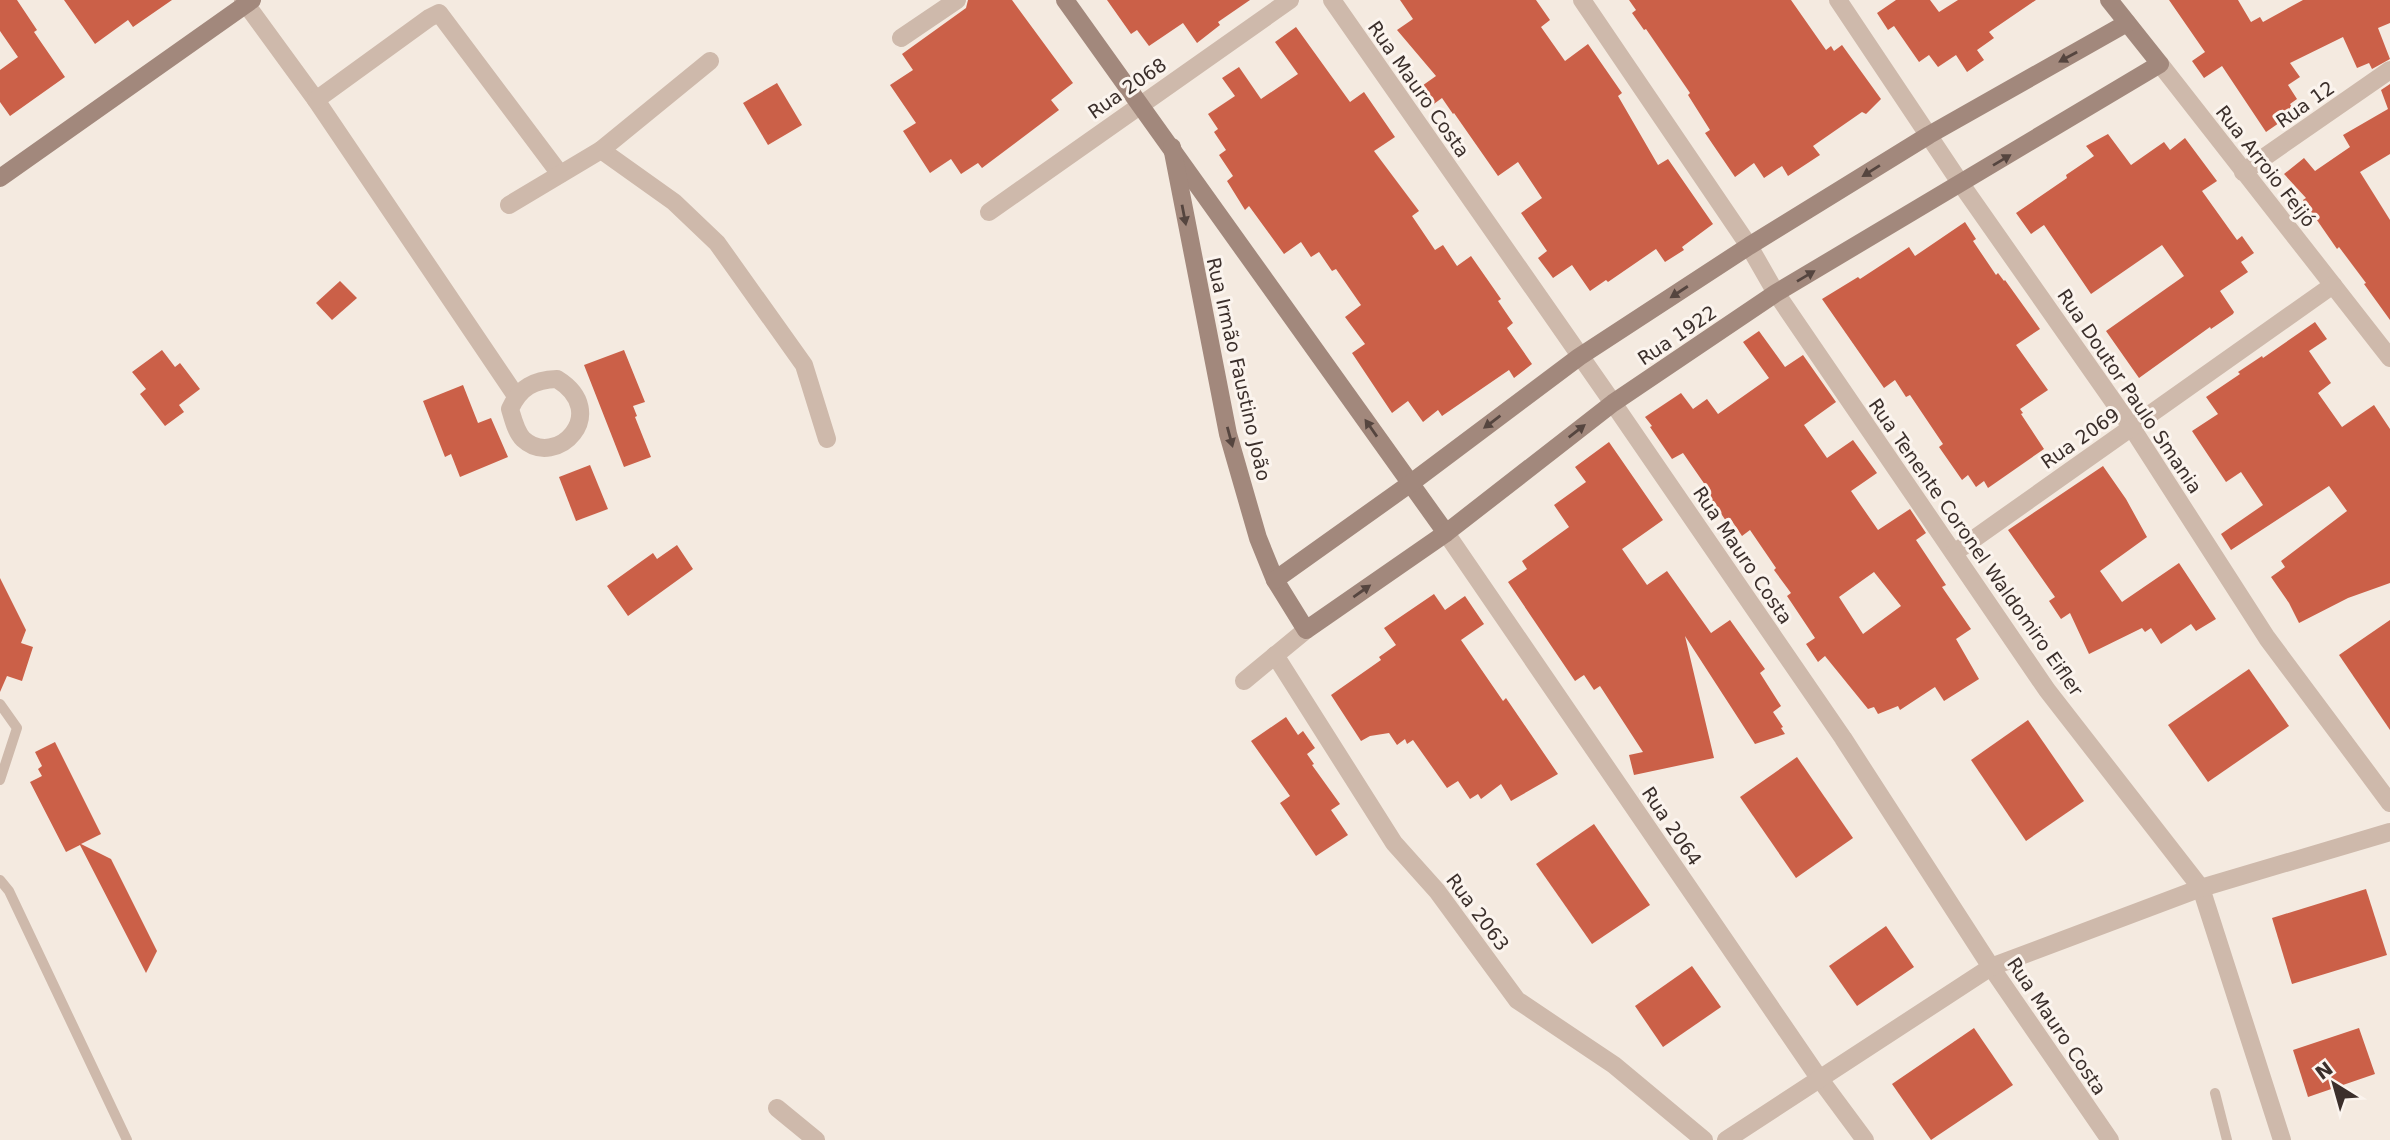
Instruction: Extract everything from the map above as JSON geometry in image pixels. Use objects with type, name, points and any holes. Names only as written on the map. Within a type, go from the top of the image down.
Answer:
[{"type":"street","points":[[901,38],[957,0]]},
{"type":"street","name":"Rua Irmão Faustino João","points":[[1065,0],[1446,533]]},
{"type":"street","name":"Rua 2068","points":[[989,212],[1290,0]]},
{"type":"street","name":"Rua Mauro Costa","points":[[1332,0],[1843,738],[1991,967],[2110,1140]]},
{"type":"street","name":"Rua Tenente Coronel Waldomiro Eifler","points":[[1582,0],[1749,246],[1776,293],[2047,690],[2201,888],[2282,1140]]},
{"type":"street","name":"Rua Doutor Paulo Smania","points":[[1838,0],[1961,184],[2132,428],[2267,638],[2390,803]]},
{"type":"street","name":"Rua Arroio Feijó","points":[[2109,0],[2390,358]]},
{"type":"street","points":[[0,178],[247,2],[516,396]]},
{"type":"street","points":[[316,100],[439,13],[560,174]]},
{"type":"street","name":"Rua 1922","points":[[1275,580],[1411,483],[1579,357],[1749,246],[1929,135],[2127,23]]},
{"type":"street","points":[[509,205],[601,150],[710,61]]},
{"type":"street","name":"Rua 1922","points":[[1244,681],[1306,630],[1446,533],[1613,403],[1776,293],[2160,64]]},
{"type":"street","name":"Rua 12","points":[[2243,172],[2390,71]]},
{"type":"street","name":"Rua Irmão Faustino João","points":[[1172,147],[1228,434],[1258,538],[1275,580],[1306,630]]},
{"type":"street","points":[[601,150],[674,202],[716,243],[804,365],[827,439]]},
{"type":"street","name":"Rua 2069","points":[[1954,552],[2333,285]]},
{"type":"street","name":"Rua 2064","points":[[1446,533],[1819,1078],[1865,1140]]},
{"type":"street","name":"Rua 2063","points":[[1275,655],[1394,843],[1437,891],[1517,1000],[1614,1065],[1704,1140]]},
{"type":"street","points":[[1726,1140],[1991,967],[2201,888],[2390,832]]},
{"type":"street","points":[[777,1108],[816,1140]]},
{"type":"lane","points":[[0,704],[17,728],[0,780]]},
{"type":"lane","points":[[0,880],[9,891],[127,1140]]},
{"type":"lane","points":[[2215,1093],[2227,1140]]},
{"type":"building","points":[[0,0],[17,0],[37,30],[34,32],[65,77],[10,116],[0,102],[0,70],[18,57],[0,31]]},
{"type":"building","points":[[64,0],[172,0],[133,27],[128,20],[95,44]]},
{"type":"building","points":[[968,0],[1012,0],[1073,83],[1051,100],[1059,110],[982,168],[978,163],[961,174],[951,159],[930,173],[903,131],[916,123],[890,85],[913,70],[902,54],[966,8]]},
{"type":"building","points":[[1107,0],[1250,0],[1218,22],[1220,25],[1197,43],[1183,23],[1149,46],[1137,30],[1131,34]]},
{"type":"building","points":[[1400,0],[1536,0],[1550,20],[1541,27],[1565,61],[1588,44],[1622,93],[1618,96],[1658,165],[1668,159],[1713,224],[1682,247],[1684,250],[1665,262],[1656,249],[1590,291],[1572,265],[1553,278],[1538,258],[1547,251],[1521,213],[1542,198],[1518,162],[1498,176],[1442,98],[1431,106],[1419,88],[1436,76],[1397,30],[1413,19]]},
{"type":"building","points":[[1629,0],[1791,0],[1826,50],[1831,46],[1834,51],[1842,45],[1881,99],[1866,114],[1862,112],[1813,146],[1820,155],[1788,176],[1782,166],[1764,178],[1754,163],[1735,177],[1705,133],[1710,130],[1688,95],[1690,93],[1632,13],[1636,10]]},
{"type":"building","points":[[1896,0],[1930,0],[1939,12],[1958,0],[2036,0],[1989,32],[1994,38],[1977,50],[1984,60],[1967,72],[1956,55],[1938,67],[1929,55],[1919,62],[1894,26],[1888,30],[1877,13]]},
{"type":"building","points":[[2169,0],[2238,0],[2251,22],[2260,17],[2263,22],[2303,0],[2390,0],[2390,23],[2378,28],[2390,59],[2372,69],[2369,63],[2357,68],[2343,37],[2290,63],[2300,77],[2288,85],[2297,99],[2290,104],[2295,112],[2266,132],[2222,66],[2204,78],[2192,61],[2205,52]]},
{"type":"building","points":[[1296,27],[1350,102],[1364,92],[1395,137],[1374,151],[1419,211],[1412,216],[1435,250],[1443,245],[1457,266],[1471,256],[1501,299],[1498,301],[1513,323],[1507,328],[1532,364],[1514,378],[1509,370],[1442,416],[1438,410],[1423,422],[1408,401],[1392,413],[1352,353],[1365,344],[1345,317],[1361,305],[1336,269],[1332,271],[1319,252],[1311,257],[1301,242],[1284,254],[1249,206],[1245,210],[1227,181],[1233,176],[1219,155],[1226,150],[1214,132],[1218,129],[1208,114],[1235,96],[1222,78],[1239,67],[1261,99],[1298,74],[1275,42]]},
{"type":"building","points":[[777,83],[802,125],[768,145],[743,103]]},
{"type":"building","points":[[2390,84],[2390,154],[2360,172],[2390,220],[2390,320],[2364,284],[2366,283],[2339,247],[2337,249],[2303,200],[2306,198],[2284,174],[2304,158],[2315,171],[2350,147],[2343,135],[2388,109],[2381,90]]},
{"type":"building","points":[[2108,134],[2131,165],[2164,142],[2170,150],[2185,138],[2217,181],[2202,191],[2237,240],[2242,236],[2254,253],[2241,262],[2248,272],[2220,291],[2233,314],[2211,329],[2210,327],[2139,378],[2106,331],[2184,276],[2162,245],[2091,294],[2044,225],[2031,234],[2016,213],[2094,156],[2086,146]]},
{"type":"building","points":[[1965,222],[1976,239],[1973,241],[1996,275],[1998,273],[2005,280],[2040,329],[2016,345],[2048,390],[2020,409],[2044,449],[1988,488],[1984,481],[1976,487],[1968,475],[1962,480],[1939,447],[1943,444],[1910,395],[1906,397],[1895,380],[1884,388],[1822,299],[1858,277],[1860,279],[1909,247],[1915,256]]},
{"type":"building","points":[[340,281],[357,298],[332,320],[316,303]]},
{"type":"building","points":[[2315,322],[2327,339],[2309,351],[2331,383],[2318,393],[2342,427],[2374,405],[2390,429],[2390,583],[2348,598],[2299,623],[2271,577],[2285,567],[2281,561],[2347,511],[2329,486],[2231,550],[2221,534],[2263,505],[2241,472],[2226,482],[2192,431],[2218,414],[2206,397],[2240,374],[2238,372]]},
{"type":"building","points":[[1759,331],[1785,367],[1803,355],[1836,402],[1804,425],[1827,458],[1853,440],[1877,473],[1851,491],[1878,530],[1910,509],[1926,533],[1916,540],[1946,585],[1942,587],[1971,629],[1956,639],[1979,679],[1944,701],[1935,687],[1900,710],[1898,706],[1878,714],[1874,707],[1868,709],[1825,656],[1818,662],[1806,644],[1815,638],[1787,596],[1791,593],[1774,570],[1776,568],[1750,530],[1742,536],[1730,518],[1726,521],[1720,512],[1718,514],[1705,496],[1710,492],[1683,453],[1672,459],[1650,427],[1652,426],[1645,417],[1681,393],[1693,409],[1707,399],[1718,414],[1769,378],[1743,342]],"holes":[[[1874,572],[1901,606],[1863,634],[1839,597]]]},
{"type":"building","points":[[162,350],[175,367],[180,363],[200,389],[179,405],[184,412],[165,426],[140,394],[146,389],[132,372]]},
{"type":"building","points":[[624,350],[645,402],[633,406],[651,457],[624,467],[584,365]]},
{"type":"building","points":[[463,385],[478,423],[491,418],[508,457],[460,477],[451,454],[445,457],[423,401]]},
{"type":"building","points":[[1609,442],[1663,520],[1622,549],[1647,585],[1667,571],[1711,633],[1730,620],[1765,669],[1760,673],[1781,706],[1773,712],[1785,734],[1755,744],[1685,636],[1714,758],[1634,775],[1629,755],[1643,752],[1600,686],[1594,690],[1584,675],[1575,681],[1508,582],[1527,569],[1522,561],[1569,527],[1554,505],[1586,482],[1575,467]]},
{"type":"building","points":[[590,465],[608,509],[576,521],[559,477]]},
{"type":"building","points":[[2103,466],[2126,499],[2147,537],[2100,571],[2122,602],[2179,563],[2216,619],[2196,631],[2191,624],[2161,644],[2151,628],[2145,632],[2142,628],[2089,654],[2070,613],[2061,619],[2049,601],[2055,597],[2008,530]]},
{"type":"building","points":[[677,545],[693,569],[628,616],[607,586],[653,553],[657,559]]},
{"type":"building","points":[[0,578],[26,630],[21,643],[33,647],[22,681],[7,676],[0,692]]},
{"type":"building","points":[[1434,594],[1445,610],[1465,596],[1484,624],[1461,640],[1503,701],[1506,698],[1558,774],[1511,801],[1501,784],[1481,799],[1478,794],[1470,799],[1458,781],[1447,788],[1413,740],[1407,744],[1405,739],[1397,745],[1389,733],[1370,736],[1361,741],[1331,695],[1381,660],[1379,657],[1396,645],[1384,628]]},
{"type":"building","points":[[2390,620],[2390,730],[2339,655]]},
{"type":"building","points":[[2249,669],[2289,726],[2208,782],[2168,725]]},
{"type":"building","points":[[1286,717],[1298,735],[1303,731],[1315,748],[1307,754],[1340,804],[1331,810],[1348,835],[1316,856],[1280,803],[1290,796],[1251,741]]},
{"type":"building","points":[[2028,720],[2084,801],[2026,841],[1971,760]]},
{"type":"building","points":[[55,742],[101,834],[81,844],[111,859],[157,951],[146,973],[80,845],[66,852],[30,782],[42,776],[38,769],[42,766],[35,752]]},
{"type":"building","points":[[1797,757],[1853,838],[1796,878],[1740,797]]},
{"type":"building","points":[[1594,824],[1650,905],[1592,944],[1536,864]]},
{"type":"building","points":[[2366,889],[2387,955],[2292,984],[2272,918]]},
{"type":"building","points":[[1886,926],[1914,967],[1857,1006],[1829,966]]},
{"type":"building","points":[[1692,966],[1721,1007],[1663,1047],[1635,1006]]},
{"type":"building","points":[[1974,1028],[2013,1085],[1931,1140],[1892,1084]]},
{"type":"building","points":[[2359,1028],[2375,1074],[2308,1097],[2293,1050]]}]
